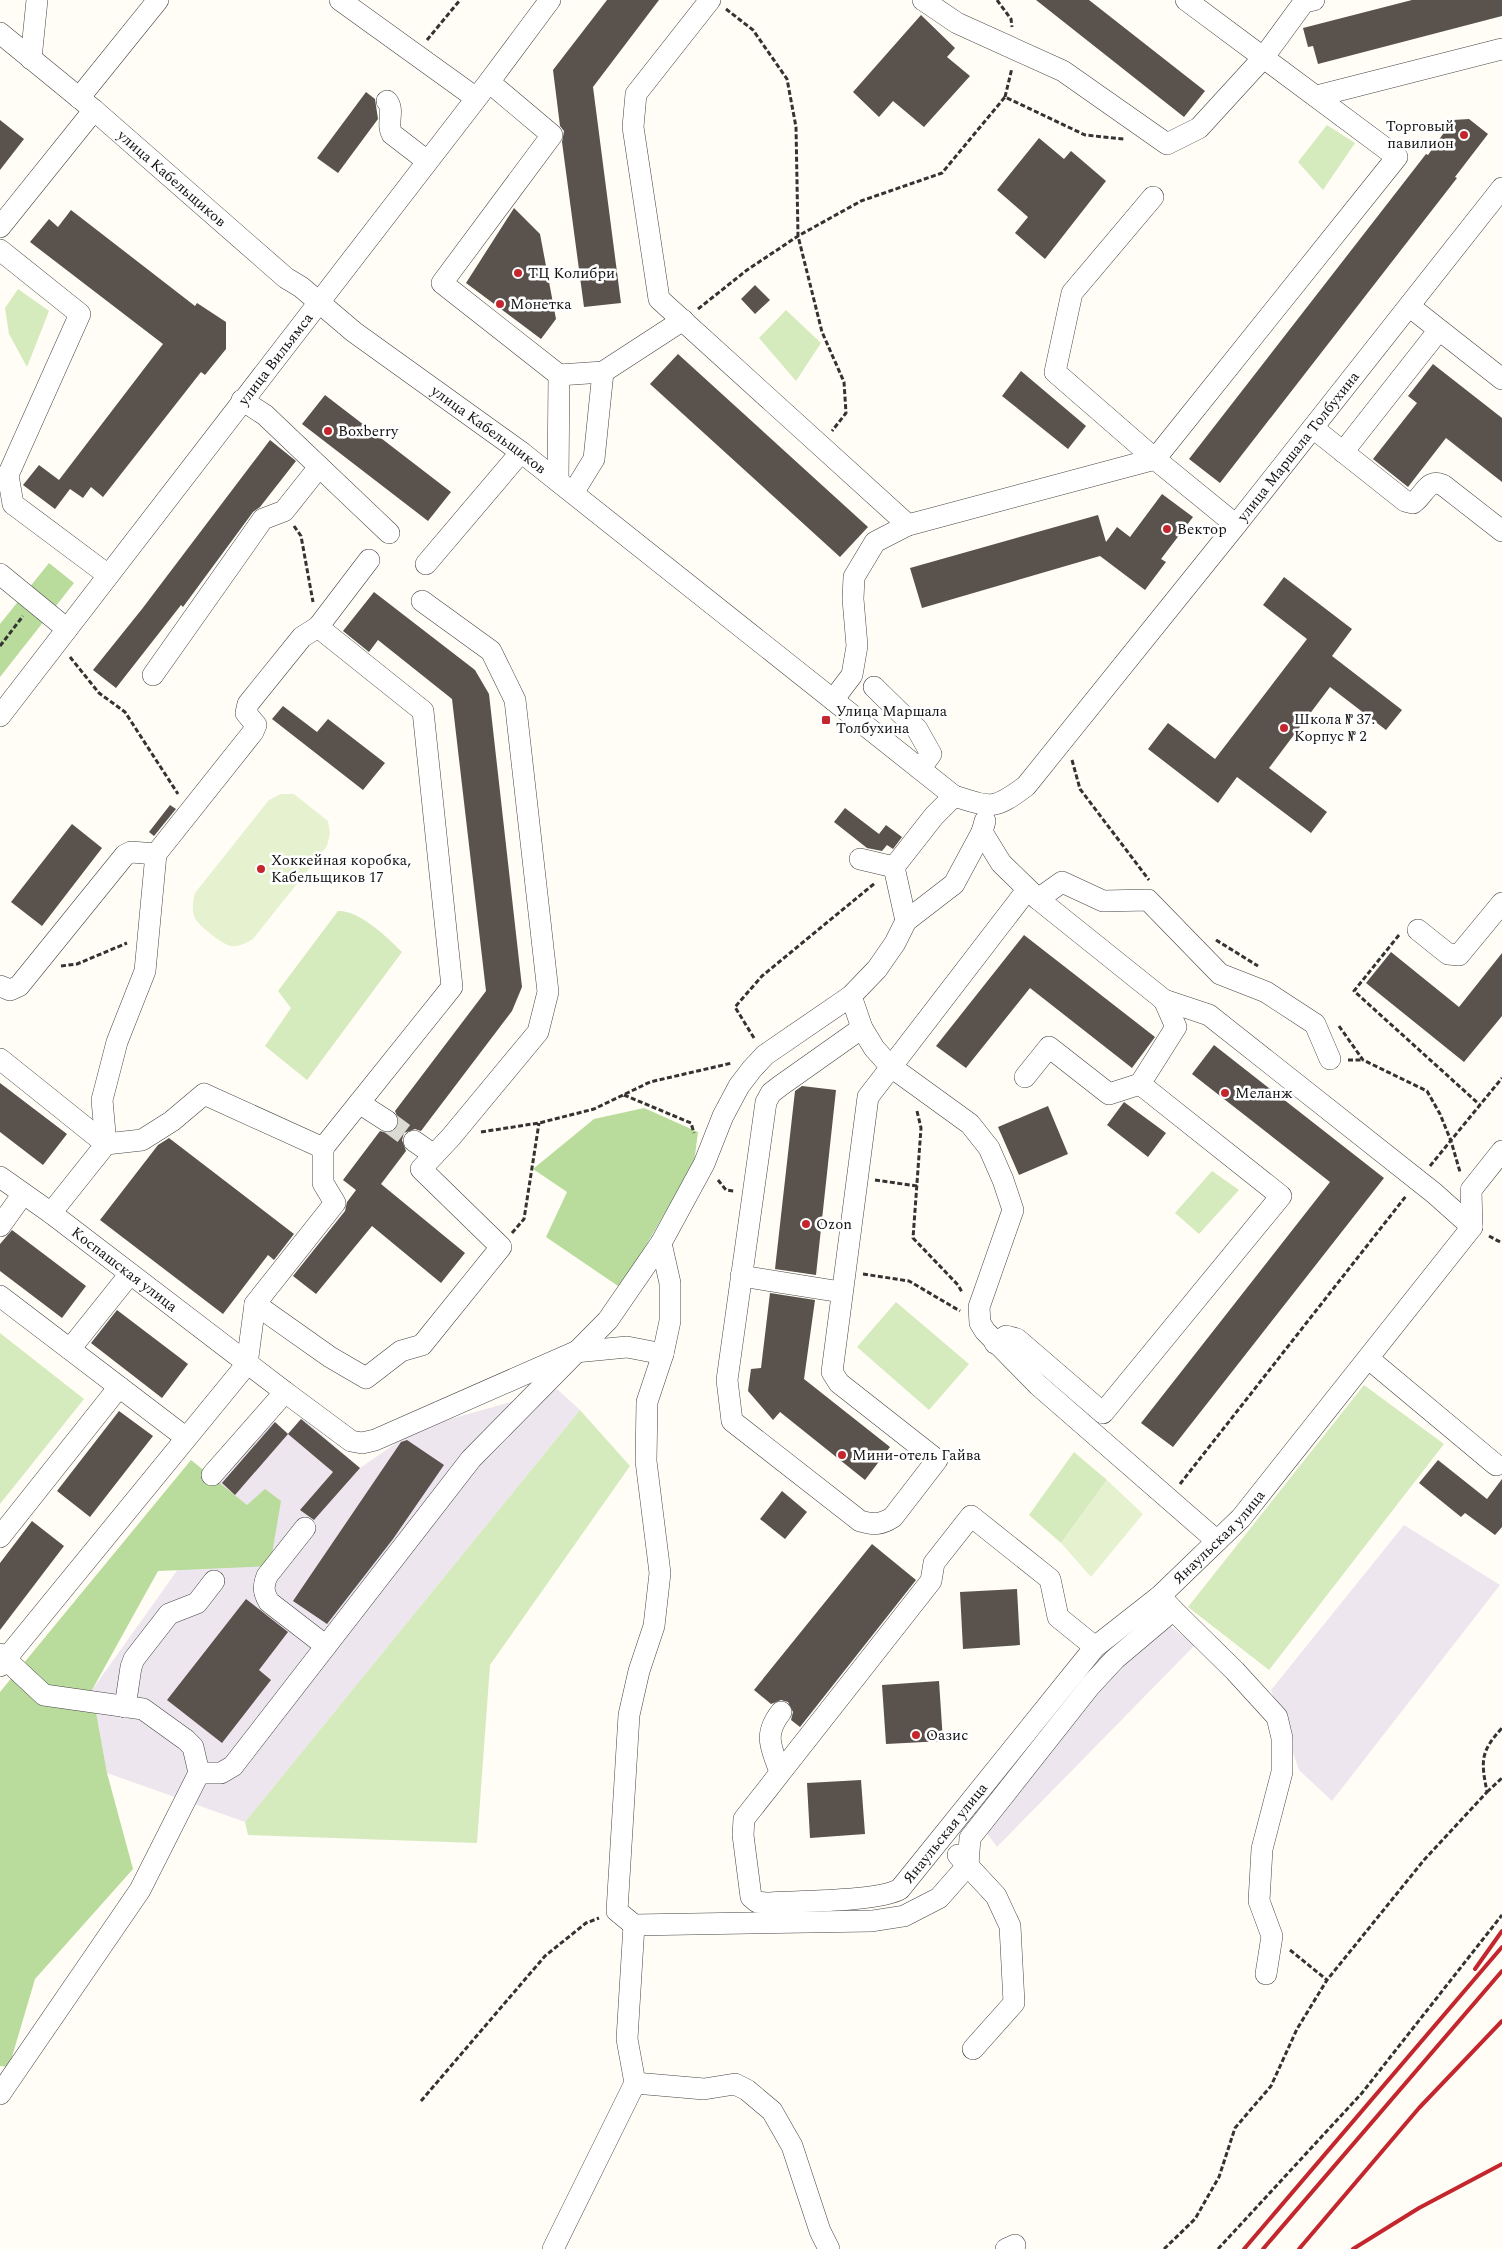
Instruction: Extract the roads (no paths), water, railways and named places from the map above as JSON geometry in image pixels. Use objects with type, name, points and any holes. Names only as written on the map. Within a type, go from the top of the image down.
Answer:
[{"type":"street","points":[[31,59],[37,0]]},
{"type":"street","points":[[4,214],[86,104],[158,0]]},
{"type":"street","points":[[340,0],[416,54],[483,90],[552,135],[442,283],[559,375],[603,372],[683,320]]},
{"type":"street","name":"улица Вильямса","points":[[0,716],[483,90],[550,0]]},
{"type":"street","points":[[923,0],[957,23],[1063,71],[1167,144],[1199,128],[1264,58],[1304,2],[1314,0]]},
{"type":"street","points":[[833,700],[852,675],[856,654],[853,599],[854,577],[876,542],[908,524],[1155,459],[1397,157],[1186,0]]},
{"type":"street","points":[[716,3],[636,94],[633,127],[659,299],[908,524]]},
{"type":"street","name":"улица Кабельщиков","points":[[0,33],[86,104],[286,278],[354,332],[521,452],[954,796],[989,806]]},
{"type":"street","points":[[1317,96],[1502,49]]},
{"type":"street","points":[[387,101],[391,106],[390,130],[392,134],[427,161]]},
{"type":"street","name":"улица Маршала Толбухина","points":[[989,806],[1004,802],[1026,786],[1236,525],[1502,188]]},
{"type":"street","points":[[1153,197],[1072,293],[1056,372],[1155,459],[1236,525]]},
{"type":"street","points":[[0,250],[80,314],[8,475],[13,504],[108,575]]},
{"type":"street","points":[[1409,306],[1502,379]]},
{"type":"street","points":[[1343,452],[1439,330]]},
{"type":"street","points":[[566,487],[594,459],[603,372]]},
{"type":"street","points":[[559,375],[566,487]]},
{"type":"street","points":[[242,400],[265,415],[389,534]]},
{"type":"street","points":[[1313,428],[1405,501],[1413,502],[1432,483],[1436,482],[1502,531]]},
{"type":"street","points":[[426,564],[521,452]]},
{"type":"street","points":[[153,675],[264,519],[284,512],[319,467]]},
{"type":"street","points":[[51,1213],[106,1144],[102,1100],[117,1042],[145,971],[156,854],[254,732],[256,725],[246,713],[248,704],[302,637],[318,627],[369,560]]},
{"type":"street","points":[[0,574],[67,629]]},
{"type":"street","points":[[255,1304],[330,1357],[366,1378],[401,1350],[422,1345],[501,1247],[421,1170],[451,1137],[538,1032],[548,992],[516,700],[491,651],[422,600]]},
{"type":"street","points":[[0,2094],[140,1890],[199,1773],[193,1747],[143,1709],[44,1695],[2,1660],[246,1364],[255,1304],[335,1203],[323,1182],[323,1148],[452,987],[423,711],[318,627]]},
{"type":"street","points":[[856,654],[874,687],[917,729],[931,754],[920,769]]},
{"type":"street","points":[[865,724],[875,708],[874,687]]},
{"type":"street","points":[[894,867],[934,816],[954,796]]},
{"type":"street","points":[[199,1773],[221,1774],[232,1766],[471,1459],[608,1320],[661,1243],[704,1164],[723,1116],[738,1086],[765,1055],[851,996],[895,943],[906,921],[954,884],[982,832],[989,806]]},
{"type":"street","points":[[982,832],[1002,863],[1033,895],[1164,1000],[1209,1014],[1418,1181],[1472,1227]]},
{"type":"street","points":[[0,986],[14,990],[125,855],[131,852],[156,854]]},
{"type":"street","points":[[860,859],[894,867]]},
{"type":"street","points":[[894,867],[906,921]]},
{"type":"street","points":[[862,1028],[776,1089],[766,1102],[727,1380],[732,1421],[860,1521],[872,1525],[893,1517],[937,1460],[834,1378],[832,1366],[868,1097],[890,1066],[1033,895],[1062,882],[1104,901],[1148,900],[1220,974],[1266,992],[1315,1024],[1330,1059]]},
{"type":"street","points":[[1418,930],[1448,954],[1460,955],[1502,903]]},
{"type":"street","points":[[851,996],[862,1028],[874,1048],[890,1066],[970,1124],[989,1148],[1013,1210],[979,1307],[980,1323],[995,1343],[1038,1385],[1217,1541]]},
{"type":"street","points":[[1025,1077],[1049,1047],[1109,1094],[1140,1084],[1176,1027],[1164,1000]]},
{"type":"street","points":[[0,1059],[106,1144],[142,1140],[172,1121],[204,1094],[323,1148]]},
{"type":"street","points":[[995,1343],[1006,1336],[1017,1339],[1103,1413],[1281,1196],[1140,1084]]},
{"type":"street","points":[[359,1103],[387,1121]]},
{"type":"street","points":[[414,1141],[434,1155]]},
{"type":"street","points":[[1472,1227],[1471,1190],[1502,1151]]},
{"type":"street","name":"Коспашская улица","points":[[0,1176],[51,1213],[246,1364],[351,1441],[362,1443],[375,1440],[575,1352]]},
{"type":"street","points":[[0,1226],[24,1194]]},
{"type":"street","name":"Янаульская улица","points":[[883,1896],[906,1884],[1095,1647],[1167,1603],[1217,1541],[1241,1518],[1472,1227]]},
{"type":"street","points":[[661,1243],[670,1283],[670,1320],[663,1354],[647,1402],[646,1461],[660,1574],[654,1626],[639,1671],[629,1715],[617,1911],[634,1925],[872,1921],[904,1916],[939,1898],[968,1865],[970,1838],[1090,1686],[1167,1603],[1235,1671],[1277,1717],[1282,1738],[1282,1772],[1262,1850],[1258,1901],[1272,1936],[1266,1974]]},
{"type":"street","points":[[70,1349],[130,1274]]},
{"type":"street","points":[[741,1276],[841,1292]]},
{"type":"street","points":[[0,1296],[186,1437]]},
{"type":"street","points":[[575,1352],[626,1347],[663,1354]]},
{"type":"street","points":[[1369,1359],[1496,1465]]},
{"type":"street","points":[[0,1537],[119,1387]]},
{"type":"street","points":[[212,1475],[286,1392]]},
{"type":"street","points":[[872,1921],[883,1896],[766,1903],[757,1902],[750,1897],[742,1827],[749,1812],[931,1581],[934,1563],[971,1516],[1050,1579],[1058,1617],[1095,1647]]},
{"type":"street","points":[[305,1528],[267,1576],[264,1594],[269,1602],[326,1646]]},
{"type":"street","points":[[126,1707],[131,1667],[134,1659],[169,1614],[197,1603],[214,1581]]},
{"type":"street","points":[[780,1772],[769,1742],[772,1724],[782,1712]]},
{"type":"street","points":[[942,1838],[996,1896],[1010,1926],[1014,2003],[973,2049]]},
{"type":"street","points":[[553,2249],[634,2083],[627,2039],[634,1925]]},
{"type":"street","points":[[634,2083],[704,2089],[735,2084],[748,2090],[772,2111],[792,2146],[820,2232],[829,2249]]},
{"type":"tunnel","points":[[387,1121],[414,1141]]},
{"type":"railway","points":[[1475,1969],[1502,1931]]},
{"type":"railway","points":[[1244,2249],[1502,1947]]},
{"type":"railway","points":[[1263,2249],[1502,1971]]},
{"type":"railway","points":[[1299,2249],[1419,2108],[1502,2021]]},
{"type":"railway","points":[[1353,2249],[1419,2208],[1502,2164]]},
{"type":"place","name":"Торговый павилион","points":[[1464,135]]},
{"type":"place","name":"ТЦ Колибри","points":[[518,273]]},
{"type":"place","name":"Монетка","points":[[500,304]]},
{"type":"place","name":"Boxberry","points":[[328,431]]},
{"type":"place","name":"Вектор","points":[[1167,529]]},
{"type":"place","name":"Улица Маршала Толбухина","points":[[826,720]]},
{"type":"place","name":"Школа № 37. Корпус № 2","points":[[1284,728]]},
{"type":"place","name":"Хоккейная коробка, Кабельщиков 17","points":[[261,869]]},
{"type":"place","name":"Меланж","points":[[1225,1093]]},
{"type":"place","name":"Ozon","points":[[806,1224]]},
{"type":"place","name":"Мини-отель Гайва","points":[[842,1455]]},
{"type":"place","name":"Оазис","points":[[916,1735]]}]
